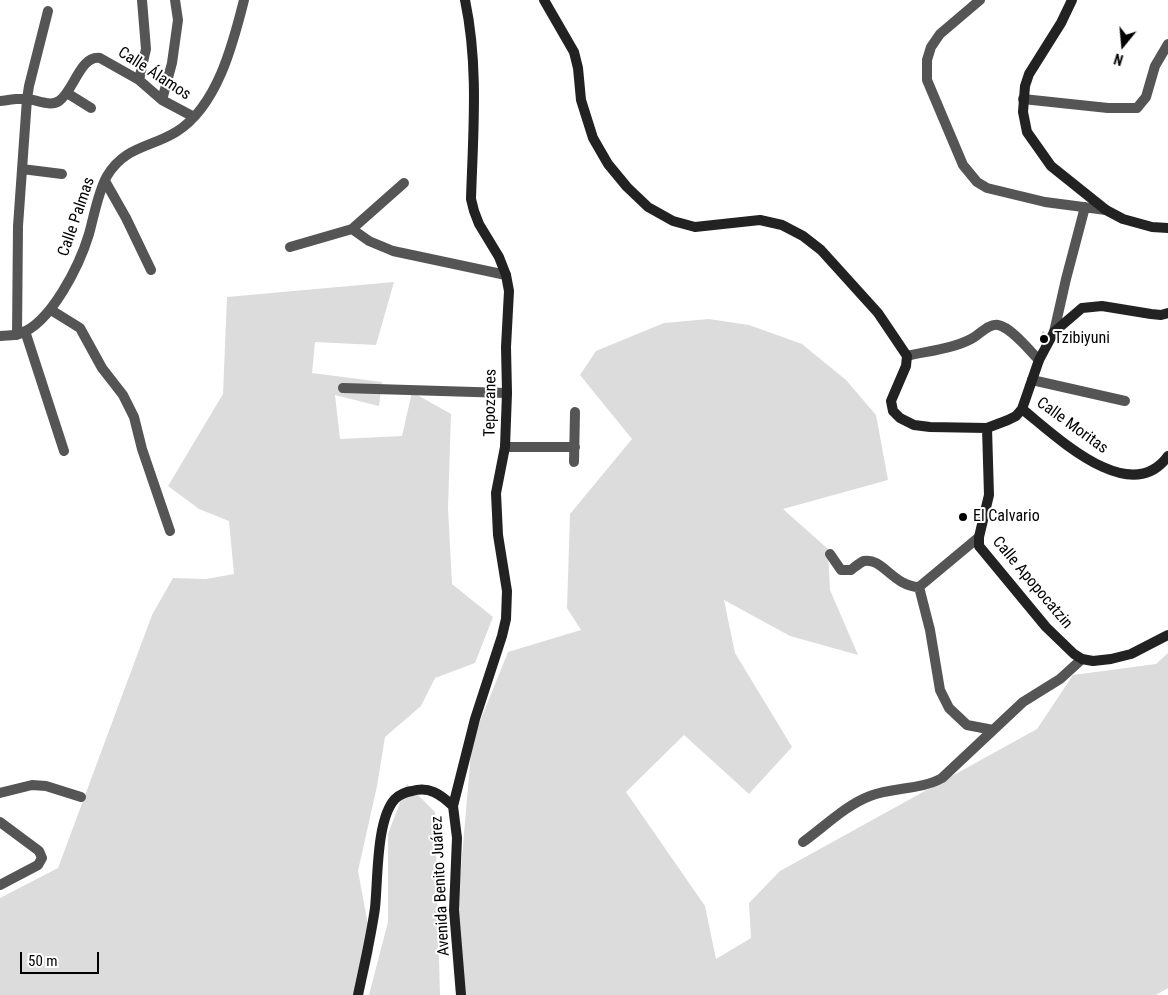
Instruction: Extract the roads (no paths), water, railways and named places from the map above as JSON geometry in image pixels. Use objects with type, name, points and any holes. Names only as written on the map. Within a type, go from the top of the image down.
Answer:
[{"type":"main road","name":"Tepozanes","points":[[452,806],[474,719],[497,654],[506,619],[507,591],[498,535],[496,492],[505,447],[508,393],[506,347],[509,291],[500,257],[479,224],[471,199],[475,103],[474,65],[466,0]]},
{"type":"main road","points":[[544,0],[574,52],[582,100],[593,138],[608,164],[634,194],[648,207],[673,221],[695,227],[760,220],[782,225],[803,236],[821,250],[841,270],[878,313],[907,356],[906,366],[891,401],[893,411],[900,418],[914,424],[930,427],[987,428]]},
{"type":"main road","points":[[1072,0],[1061,23],[1029,74],[1023,99],[1023,112],[1027,132],[1051,166],[1106,210],[1123,219],[1152,228],[1168,228]]},
{"type":"main road","points":[[1022,409],[1040,360],[1054,332],[1082,308],[1095,306],[1161,315],[1168,313]]},
{"type":"main road","name":"Calle Moritas","points":[[987,428],[1016,416],[1022,409],[1089,461],[1111,471],[1132,474],[1145,472],[1156,468],[1168,456]]},
{"type":"main road","name":"Calle Apopocatzin","points":[[987,428],[989,495],[979,537],[979,546],[1046,626],[1082,660]]},
{"type":"main road","points":[[1082,660],[1112,659],[1131,654],[1168,635]]},
{"type":"main road","points":[[358,995],[375,906],[379,844],[388,809],[395,799],[404,793],[428,789],[438,793],[452,806]]},
{"type":"main road","name":"Avenida Benito Juárez","points":[[452,806],[457,838],[454,910],[461,995]]},
{"type":"street","points":[[139,80],[146,49],[142,0]]},
{"type":"street","points":[[162,100],[172,63],[178,20],[175,0]]},
{"type":"street","name":"Calle Palmas","points":[[21,333],[34,325],[51,310],[68,283],[82,253],[105,181],[118,162],[136,149],[159,142],[178,132],[207,101],[219,79],[234,37],[244,0]]},
{"type":"street","points":[[980,0],[940,34],[928,53],[926,66],[927,80],[933,98],[964,165],[977,182],[987,188],[1046,202],[1106,210]]},
{"type":"street","points":[[48,11],[27,99],[18,226],[21,333],[64,451]]},
{"type":"street","points":[[1023,99],[1108,108],[1137,108],[1146,97],[1155,66],[1168,44]]},
{"type":"street","name":"Calle Álamos","points":[[0,100],[27,99],[53,104],[61,100],[86,63],[96,57],[139,80],[162,100],[194,116]]},
{"type":"street","points":[[67,92],[91,108]]},
{"type":"street","points":[[22,170],[62,174]]},
{"type":"street","points":[[105,181],[126,218],[151,270]]},
{"type":"street","points":[[290,247],[352,229],[404,183]]},
{"type":"street","points":[[1054,332],[1066,279],[1086,207]]},
{"type":"street","points":[[352,229],[369,241],[393,251],[506,275]]},
{"type":"street","points":[[51,310],[80,328],[102,368],[123,395],[134,417],[142,449],[170,532]]},
{"type":"street","points":[[907,356],[958,344],[994,325],[1000,325],[1008,329],[1040,360]]},
{"type":"street","points":[[0,336],[21,333]]},
{"type":"street","points":[[1032,380],[1125,401]]},
{"type":"street","points":[[343,388],[508,393]]},
{"type":"street","points":[[574,412],[574,462]]},
{"type":"street","points":[[505,447],[575,447]]},
{"type":"street","points":[[830,554],[841,570],[851,570],[862,562],[870,561],[877,563],[899,582],[909,587],[919,587],[979,537]]},
{"type":"street","points":[[919,587],[930,630],[940,690],[949,708],[967,725],[993,730]]},
{"type":"street","points":[[803,842],[852,806],[870,796],[927,784],[942,778],[1023,702],[1060,679],[1082,660]]},
{"type":"street","points":[[0,794],[32,785],[46,786],[81,797]]},
{"type":"street","points":[[0,822],[39,851],[42,858],[38,865],[0,885]]},
{"type":"place","name":"Tzibiyuni","points":[[1044,339]]},
{"type":"place","name":"El Calvario","points":[[963,517]]}]
